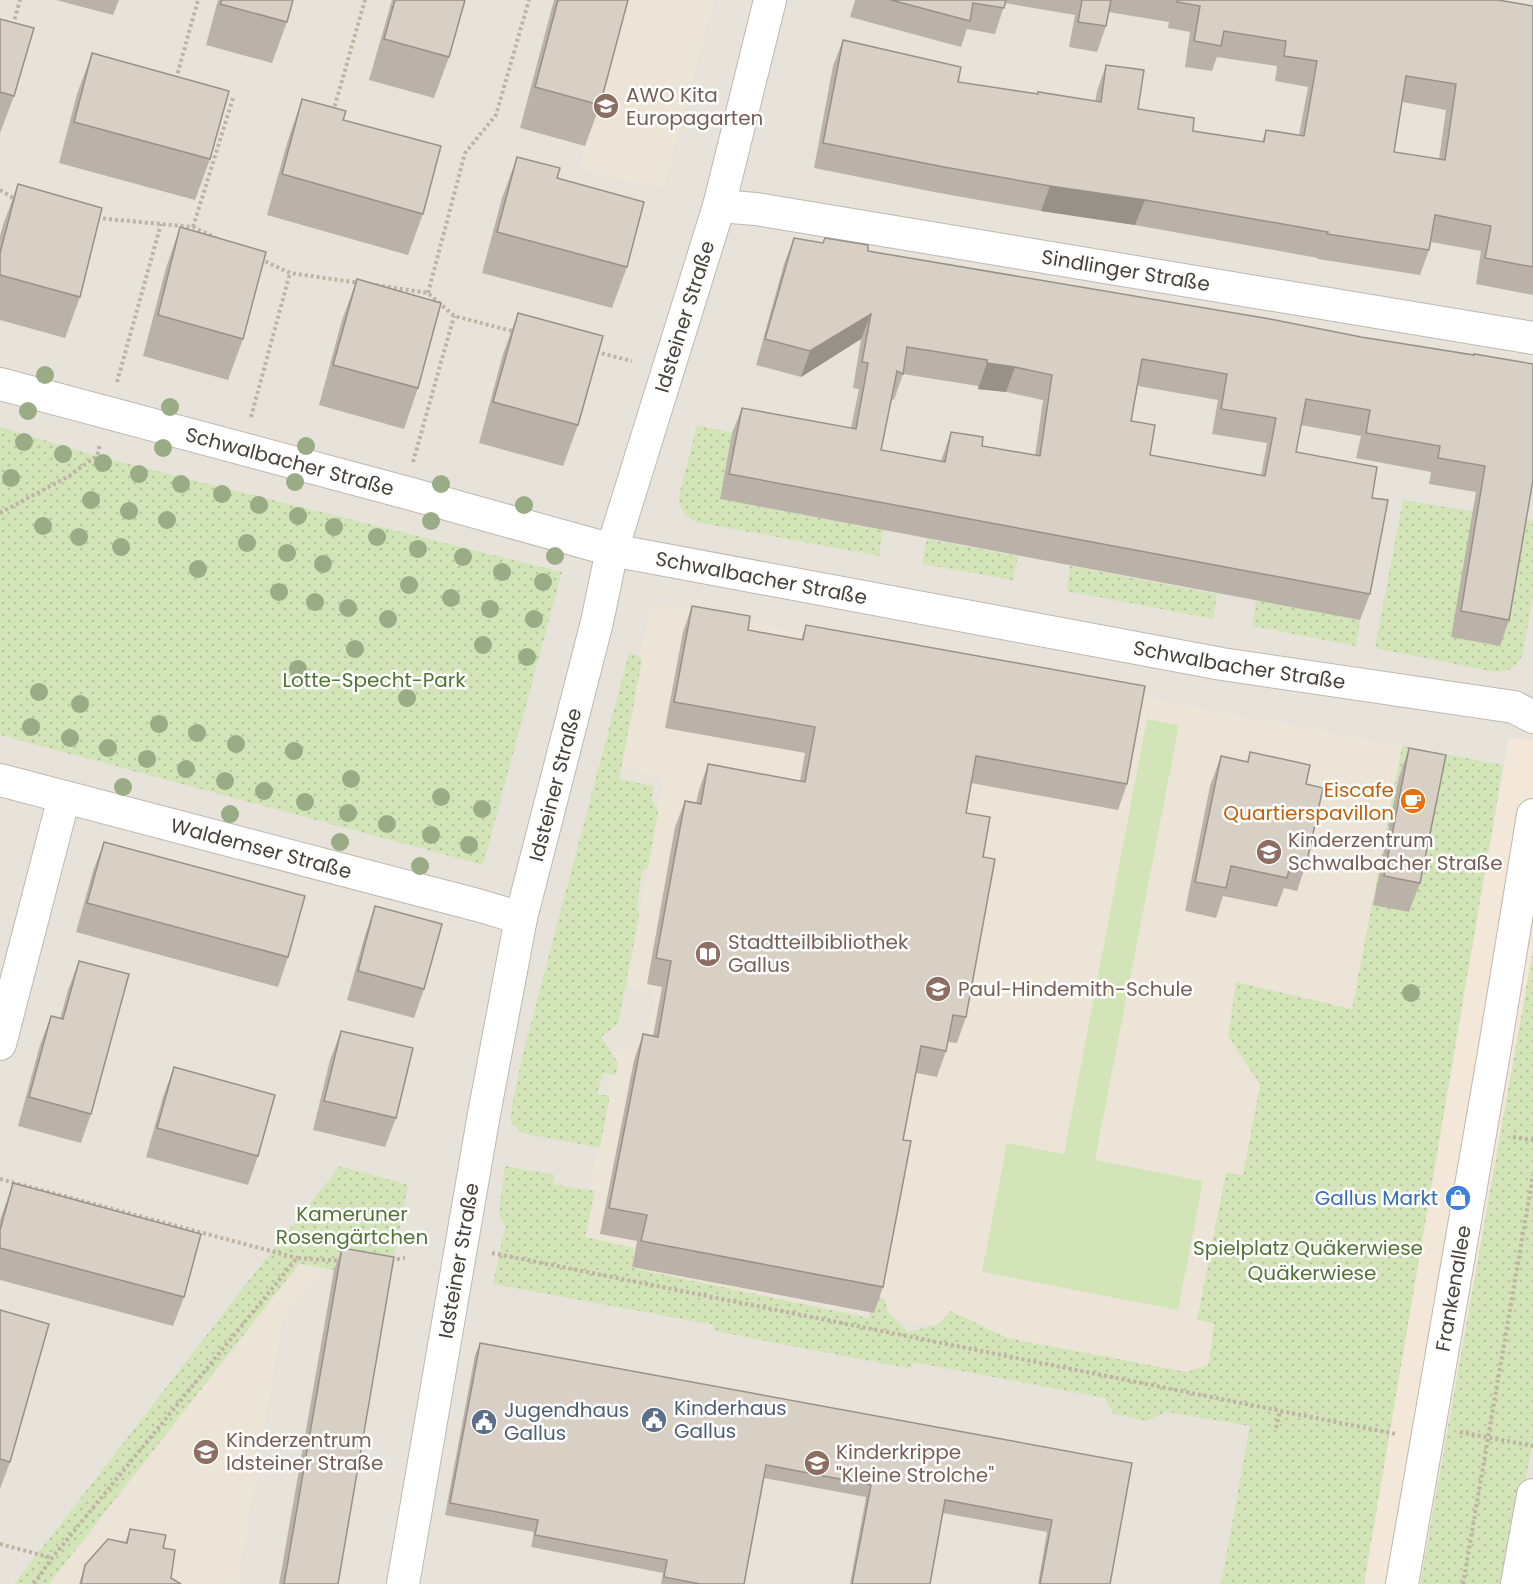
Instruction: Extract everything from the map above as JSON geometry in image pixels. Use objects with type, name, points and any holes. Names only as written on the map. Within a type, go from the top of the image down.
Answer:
[{"type":"street","name":"Idsteiner Straße","points":[[403,1584],[482,1125],[521,918],[597,622],[612,550],[719,206],[770,0]]},
{"type":"street","name":"Sindlinger Straße","points":[[719,206],[756,209],[1533,338]]},
{"type":"street","name":"Schwalbacher Straße","points":[[0,384],[612,550],[1222,664],[1514,707],[1533,717]]},
{"type":"street","name":"Waldemser Straße","points":[[0,780],[521,918]]},
{"type":"street","points":[[0,1044],[64,798]]},
{"type":"street","name":"Frankenallee","points":[[1402,1584],[1533,815]]},
{"type":"street","points":[[1517,1584],[1533,1496]]},
{"type":"path","points":[[12,29],[20,0]]},
{"type":"path","points":[[176,80],[198,0]]},
{"type":"path","points":[[331,119],[365,0]]},
{"type":"path","points":[[428,293],[465,153],[496,115],[529,0]]},
{"type":"path","points":[[193,227],[234,95]]},
{"type":"path","points":[[0,190],[17,200]]},
{"type":"path","points":[[90,218],[193,227],[225,242]]},
{"type":"path","points":[[0,513],[69,476],[97,456],[161,224]]},
{"type":"path","points":[[258,257],[290,273],[428,293],[454,316],[521,333]]},
{"type":"path","points":[[249,424],[290,273]]},
{"type":"path","points":[[411,468],[454,316]]},
{"type":"path","points":[[588,350],[632,361]]},
{"type":"path","points":[[1463,1584],[1533,1175]]},
{"type":"path","points":[[0,1179],[297,1258],[350,1262]]},
{"type":"path","points":[[482,1251],[1406,1436]]},
{"type":"path","points":[[34,1584],[52,1558],[297,1258]]},
{"type":"path","points":[[382,1262],[405,1258]]},
{"type":"path","points":[[1276,1428],[1280,1411]]},
{"type":"path","points":[[1488,1437],[1533,1446]]},
{"type":"path","points":[[0,1544],[52,1558]]},
{"type":"shaded area","points":[[0,0],[1533,0],[1533,1584],[0,1584]]},
{"type":"shaded area","name":"AWO Kita Europagarten","points":[[555,0],[714,0],[663,189],[579,170],[584,146],[520,128]]},
{"type":"shaded area","name":"Paul-Hindemith-Schule","points":[[652,604],[1402,746],[1352,1009],[1236,982],[1228,1036],[1260,1084],[1243,1176],[1226,1173],[1197,1320],[1215,1324],[1208,1365],[1187,1372],[577,1262],[616,1046],[645,1051],[656,993],[627,987],[664,777],[614,765]]},
{"type":"shaded area","name":"Gallus Markt","points":[[1509,738],[1533,740],[1533,950],[1421,1584],[1359,1584]]},
{"type":"shaded area","name":"Kinderzentrum Idsteiner Straße","points":[[299,1264],[326,1268],[282,1320],[237,1584],[49,1584]]},
{"type":"green space","points":[[697,425],[732,433],[720,499],[883,530],[879,556],[696,522],[689,517],[681,508],[679,496]]},
{"type":"green space","name":"Lotte-Specht-Park","points":[[0,427],[97,456],[562,572],[483,865],[0,735]]},
{"type":"green space","points":[[1403,500],[1533,521],[1533,595],[1523,653],[1512,667],[1496,672],[1375,648]]},
{"type":"green space","points":[[927,539],[1018,556],[1013,580],[922,564]]},
{"type":"green space","points":[[1070,566],[1217,594],[1213,619],[1067,591]]},
{"type":"green space","points":[[1256,600],[1360,620],[1356,646],[1252,626]]},
{"type":"green space","points":[[629,653],[639,656],[642,661],[619,779],[653,786],[652,799],[658,813],[648,868],[642,871],[637,906],[639,916],[618,1024],[601,1037],[618,1063],[616,1075],[603,1073],[597,1095],[610,1095],[600,1148],[522,1133],[512,1123],[510,1116],[522,1057]]},
{"type":"green space","points":[[1147,719],[1179,725],[1095,1160],[1203,1181],[1178,1310],[982,1272],[1007,1143],[1064,1154]]},
{"type":"green space","name":"Quäkerwiese","points":[[1402,746],[1503,765],[1364,1584],[1221,1584],[1250,1426],[1166,1412],[1146,1421],[1114,1414],[1105,1398],[913,1362],[912,1369],[714,1331],[715,1325],[493,1284],[505,1227],[499,1214],[505,1166],[555,1175],[553,1184],[595,1191],[585,1237],[634,1248],[632,1268],[869,1318],[872,1296],[885,1299],[888,1312],[908,1332],[939,1324],[951,1311],[1007,1338],[1187,1372],[1208,1365],[1214,1324],[1197,1320],[1226,1173],[1243,1175],[1260,1085],[1228,1036],[1236,982],[1352,1009]]},
{"type":"green space","points":[[1533,950],[1533,1438],[1508,1584],[1420,1584]]},
{"type":"green space","name":"Kameruner Rosengärtchen","points":[[340,1166],[408,1185],[390,1279],[299,1264],[49,1584],[14,1584],[264,1261]]},
{"type":"building","points":[[222,0],[293,0],[287,22],[220,4]]},
{"type":"building","points":[[395,0],[465,0],[449,57],[384,39]]},
{"type":"building","points":[[558,0],[628,0],[600,105],[535,87]]},
{"type":"building","points":[[891,0],[1006,0],[1004,8],[973,3],[970,21]]},
{"type":"building","points":[[1082,0],[1111,0],[1106,26],[1078,22]]},
{"type":"building","points":[[1178,0],[1498,0],[1533,6],[1533,267],[1485,258],[1491,226],[1435,215],[1429,250],[1327,234],[1328,232],[1145,200],[1050,186],[823,143],[843,40],[961,67],[958,82],[1101,102],[1106,65],[1144,70],[1138,109],[1194,118],[1193,131],[1264,142],[1266,130],[1304,136],[1317,61],[1284,56],[1286,41],[1224,31],[1221,46],[1194,41],[1200,6],[1177,2]],"holes":[[[1406,76],[1456,84],[1445,160],[1394,152]]]},
{"type":"building","points":[[0,19],[34,28],[14,96],[0,92]]},
{"type":"building","points":[[92,53],[229,91],[210,159],[74,122]]},
{"type":"building","points":[[302,99],[346,111],[343,120],[441,146],[423,214],[282,174]]},
{"type":"building","points":[[517,157],[560,168],[557,178],[644,202],[627,267],[497,232]]},
{"type":"building","points":[[18,184],[102,208],[80,297],[0,275],[0,253]]},
{"type":"building","points":[[180,227],[266,252],[243,339],[158,315]]},
{"type":"building","points":[[794,238],[823,243],[825,238],[868,245],[868,251],[1270,319],[1361,337],[1533,364],[1533,480],[1509,620],[1461,611],[1485,466],[1438,458],[1440,446],[1366,433],[1370,410],[1306,399],[1296,452],[1377,467],[1372,498],[1388,500],[1370,594],[729,474],[742,408],[856,429],[868,363],[862,362],[871,314],[810,351],[765,339]],"holes":[[[907,347],[987,360],[987,363],[1052,375],[1040,456],[982,446],[983,437],[951,432],[945,462],[881,450],[897,371],[903,374]],[[1142,359],[1227,374],[1221,409],[1276,418],[1265,476],[1150,455],[1155,425],[1131,421]]]},
{"type":"building","points":[[357,279],[441,303],[418,388],[333,365]]},
{"type":"building","points":[[518,313],[603,336],[578,425],[493,402]]},
{"type":"building","points":[[692,606],[750,616],[748,630],[803,640],[806,625],[1145,686],[1127,784],[976,756],[966,813],[990,817],[983,857],[995,859],[966,1017],[953,1015],[946,1051],[921,1046],[903,1140],[911,1141],[883,1287],[641,1241],[647,1215],[609,1208],[643,1034],[658,1037],[671,961],[656,958],[685,801],[701,804],[708,764],[805,782],[815,727],[674,702]]},
{"type":"building","points":[[1409,748],[1446,755],[1420,883],[1384,876]]},
{"type":"building","points":[[1250,752],[1310,765],[1306,784],[1323,788],[1307,861],[1292,858],[1287,878],[1231,866],[1226,888],[1195,882],[1221,756],[1248,762]]},
{"type":"building","points":[[104,842],[305,896],[288,957],[87,903]]},
{"type":"building","points":[[375,906],[442,924],[424,989],[358,971]]},
{"type":"building","points":[[79,961],[129,974],[91,1114],[29,1097],[51,1016],[63,1019]]},
{"type":"building","points":[[341,1031],[413,1048],[396,1118],[324,1101]]},
{"type":"building","points":[[174,1067],[275,1095],[258,1156],[157,1128]]},
{"type":"building","points":[[13,1183],[201,1234],[184,1297],[0,1248],[0,1230]]},
{"type":"building","points":[[342,1248],[394,1257],[338,1584],[284,1584]]},
{"type":"building","points":[[0,1310],[49,1324],[10,1462],[0,1459]]},
{"type":"building","points":[[480,1343],[1132,1463],[1110,1584],[1040,1584],[1052,1520],[945,1500],[930,1584],[852,1584],[871,1485],[766,1465],[744,1584],[700,1584],[664,1577],[667,1560],[535,1535],[538,1520],[450,1503]]},
{"type":"building","points":[[130,1529],[166,1535],[163,1548],[175,1550],[171,1578],[181,1584],[81,1584],[85,1565],[108,1539],[127,1543]]},
{"type":"place","name":"AWO Kita Europagarten","points":[[606,106]]},
{"type":"place","name":"Eiscafe Quartierspavillon","points":[[1413,801]]},
{"type":"place","name":"Kinderzentrum Schwalbacher Straße","points":[[1269,852]]},
{"type":"place","name":"Stadtteilbibliothek Gallus","points":[[708,954]]},
{"type":"place","name":"Paul-Hindemith-Schule","points":[[938,989]]},
{"type":"place","name":"Gallus Markt","points":[[1458,1198]]},
{"type":"place","name":"Kinderhaus Gallus","points":[[654,1420]]},
{"type":"place","name":"Jugendhaus Gallus","points":[[484,1422]]},
{"type":"place","name":"Kinderzentrum Idsteiner Straße","points":[[206,1452]]},
{"type":"place","name":"Kinderkrippe \"Kleine Strolche\"","points":[[817,1463]]},
{"type":"park label","name":"Spielplatz Quäkerwiese","points":[[1308,1248]]}]
